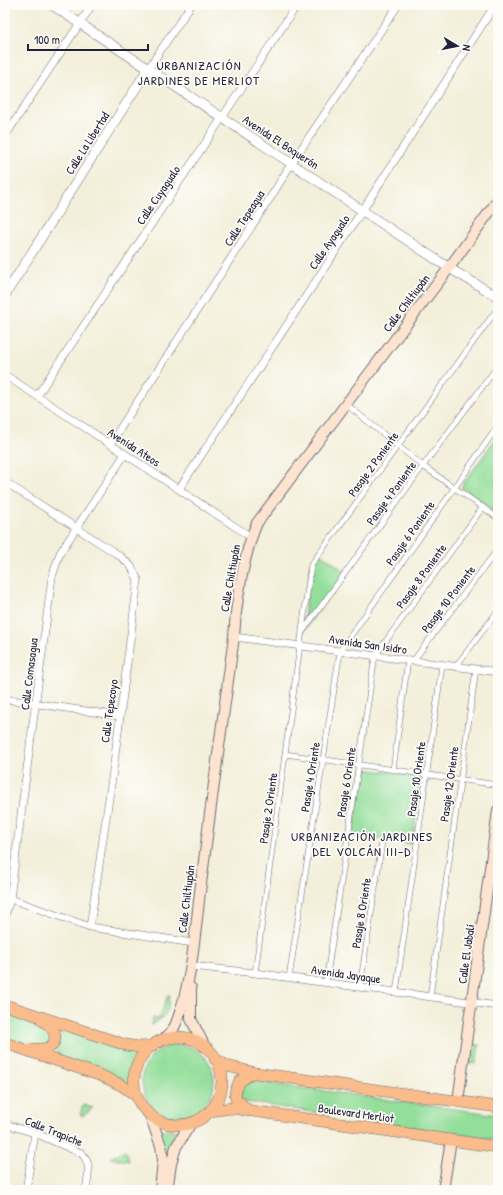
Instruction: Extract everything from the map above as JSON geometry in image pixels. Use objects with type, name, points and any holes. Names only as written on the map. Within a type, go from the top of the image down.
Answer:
[{"type":"main road","name":"Calle Chiltiupán","points":[[205,1047],[191,1019],[191,966],[193,943],[237,605],[251,536],[257,523],[450,268],[498,200]]},
{"type":"main road","name":"Calle El Jabalí","points":[[458,1101],[495,855],[498,810]]},
{"type":"main road","name":"Calle Chiltiupán","points":[[156,1044],[170,1035],[178,1019],[191,966]]},
{"type":"main road","points":[[5,1005],[126,1045],[139,1047],[156,1044],[169,1038],[188,1039],[197,1042],[205,1047],[215,1059],[220,1069],[222,1080],[221,1091],[217,1102],[202,1118],[192,1123],[170,1125],[159,1121],[144,1110],[137,1096],[135,1087],[136,1069],[140,1060],[156,1044]]},
{"type":"main road","points":[[21,1048],[46,1049],[51,1047],[53,1044],[55,1035],[53,1029],[39,1017]]},
{"type":"main road","points":[[5,1043],[102,1076],[121,1085],[137,1096]]},
{"type":"main road","points":[[215,1059],[226,1066],[252,1073],[498,1107]]},
{"type":"main road","points":[[249,1111],[236,1099],[235,1093],[239,1082],[252,1073]]},
{"type":"main road","name":"Boulevard Merliot","points":[[210,1111],[232,1108],[498,1147]]},
{"type":"main road","points":[[150,1115],[161,1146],[163,1160],[160,1190]]},
{"type":"main road","points":[[167,1190],[171,1164],[176,1147],[192,1123]]},
{"type":"main road","points":[[443,1190],[450,1140]]},
{"type":"street","name":"Avenida El Boquerón","points":[[52,5],[362,211],[498,297]]},
{"type":"street","points":[[5,136],[92,5]]},
{"type":"street","name":"Calle La Libertad","points":[[5,294],[148,69],[191,5]]},
{"type":"street","name":"Calle Cuyagualo","points":[[37,396],[297,5]]},
{"type":"street","name":"Calle Tepeagua","points":[[110,444],[291,164],[398,5]]},
{"type":"street","name":"Calle Ayagualo","points":[[179,490],[495,5]]},
{"type":"street","name":"Pasaje 2 Poniente","points":[[300,646],[311,565],[498,308]]},
{"type":"street","name":"Pasaje 4 Poniente","points":[[302,633],[423,466],[498,366]]},
{"type":"street","name":"Avenida Ateos","points":[[5,375],[251,536]]},
{"type":"street","points":[[346,404],[423,466],[498,518]]},
{"type":"street","name":"Pasaje 6 Poniente","points":[[340,651],[498,426]]},
{"type":"street","name":"Calle Comasagua","points":[[5,916],[36,704],[52,577],[60,553],[75,527],[125,454]]},
{"type":"street","name":"Calle Tepecoyo","points":[[5,482],[126,561],[131,566],[138,580],[90,927]]},
{"type":"street","name":"Pasaje 8 Poniente","points":[[375,656],[483,507]]},
{"type":"street","name":"Pasaje 10 Poniente","points":[[411,661],[498,549]]},
{"type":"street","points":[[456,666],[498,611]]},
{"type":"street","name":"Avenida San Isidro","points":[[234,637],[498,672]]},
{"type":"street","name":"Pasaje 2 Oriente","points":[[255,973],[300,646]]},
{"type":"street","name":"Pasaje 4 Oriente","points":[[289,978],[340,651]]},
{"type":"street","name":"Pasaje 6 Oriente","points":[[326,982],[375,656]]},
{"type":"street","points":[[392,770],[411,661]]},
{"type":"street","name":"Pasaje 10 Oriente","points":[[396,992],[442,665]]},
{"type":"street","name":"Pasaje 12 Oriente","points":[[430,996],[476,669]]},
{"type":"street","points":[[5,699],[120,716]]},
{"type":"street","points":[[285,754],[498,785]]},
{"type":"street","name":"Pasaje 8 Oriente","points":[[360,987],[382,842]]},
{"type":"street","points":[[8,898],[90,927],[193,943]]},
{"type":"street","name":"Avenida Jayaque","points":[[191,966],[326,982],[498,1006]]},
{"type":"street","name":"Calle Trapiche","points":[[5,1124],[34,1133],[81,1153],[87,1158],[89,1166],[86,1190]]},
{"type":"street","points":[[26,1190],[34,1133]]},
{"type":"green space","points":[[497,437],[498,438],[498,514],[461,487]]},
{"type":"green space","points":[[320,553],[346,572],[302,633],[311,565]]},
{"type":"green space","points":[[363,769],[422,777],[412,844],[353,835]]},
{"type":"green space","points":[[168,995],[170,995],[166,1013],[164,1016],[151,1025],[153,1018],[159,1019]]},
{"type":"green space","points":[[5,1011],[45,1025],[53,1041],[42,1048],[5,1036]]},
{"type":"green space","points":[[62,1030],[140,1051],[131,1067],[132,1089],[58,1056],[56,1050]]},
{"type":"green space","points":[[472,1044],[479,1045],[476,1064],[469,1062]]},
{"type":"green space","points":[[171,1045],[185,1045],[192,1047],[204,1055],[212,1067],[214,1081],[212,1095],[204,1107],[192,1115],[185,1117],[171,1117],[164,1115],[152,1107],[144,1095],[142,1088],[142,1074],[144,1067],[152,1055],[164,1047]]},
{"type":"green space","points":[[243,1080],[498,1115],[498,1140],[240,1101]]},
{"type":"green space","points":[[83,1105],[93,1108],[83,1116],[80,1115]]},
{"type":"green space","points":[[158,1129],[181,1131],[169,1148],[165,1160]]},
{"type":"green space","points":[[125,1150],[129,1161],[110,1158]]},
{"type":"district","name":"URBANIZACIÓN JARDINES DE MERLIOT","points":[[199,72]]},
{"type":"district","name":"URBANIZACIÓN JARDINES DEL VOLCÁN III-D","points":[[362,844]]}]
